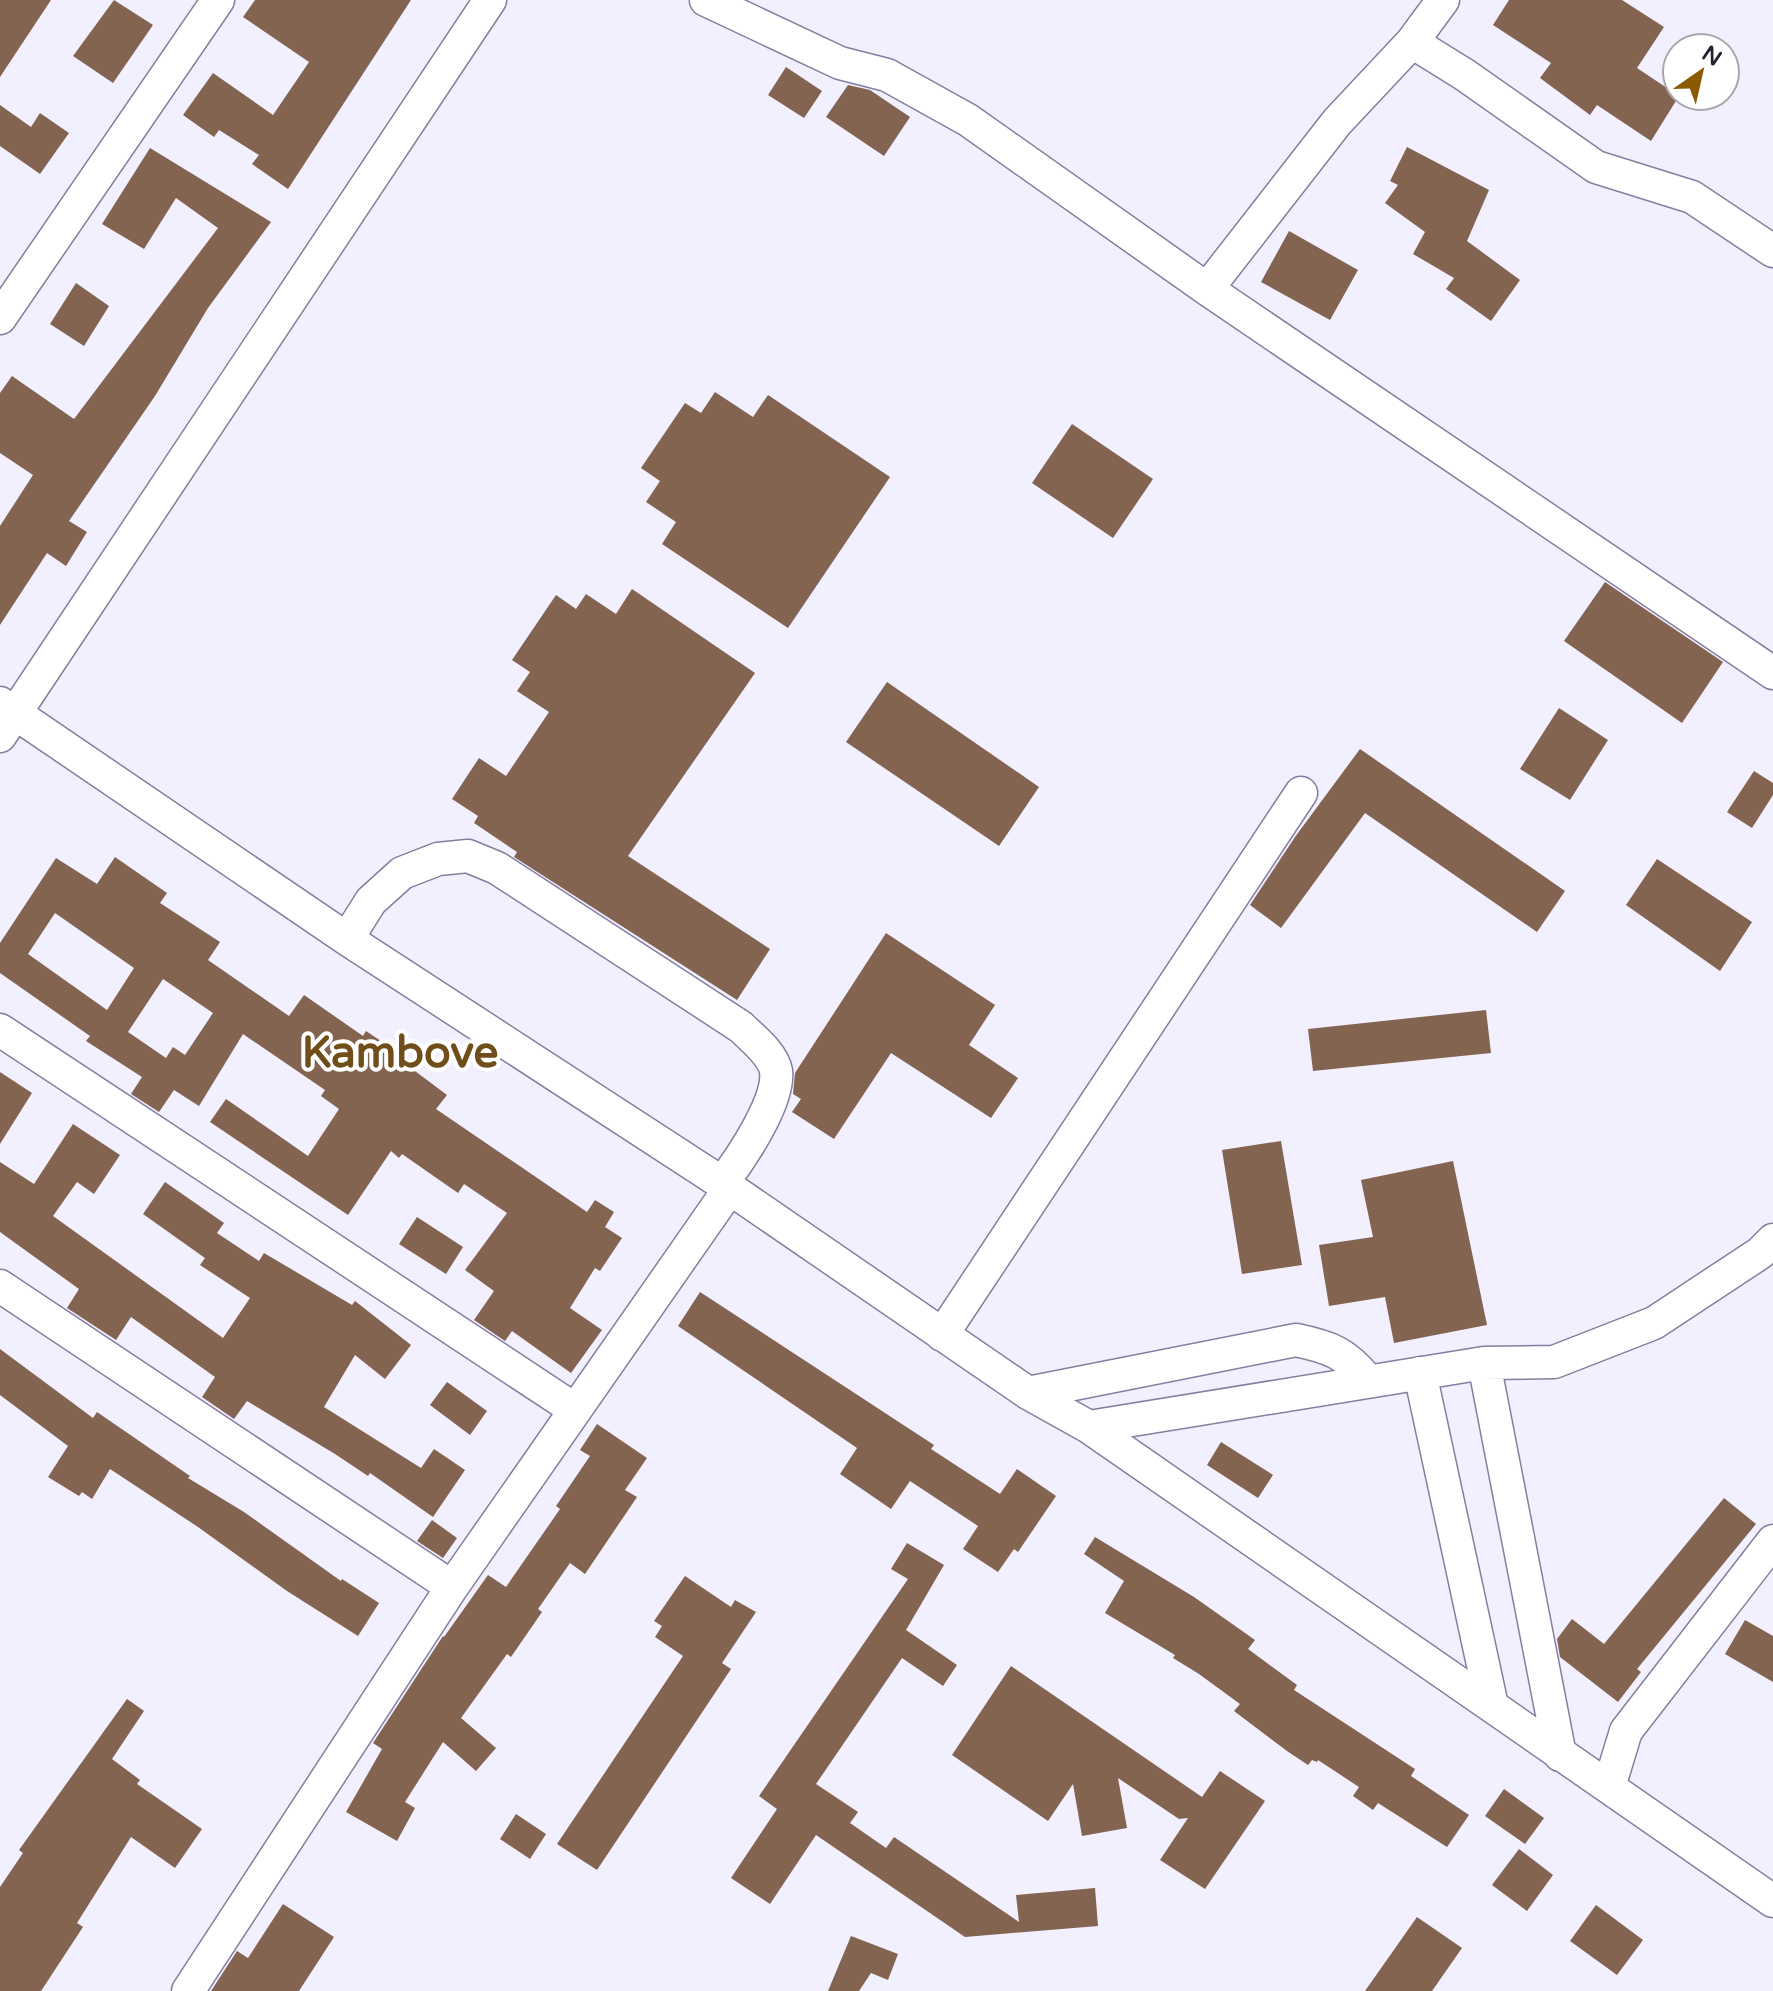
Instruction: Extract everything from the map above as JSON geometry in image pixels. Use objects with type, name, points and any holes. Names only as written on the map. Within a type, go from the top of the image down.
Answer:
[{"type":"street","points":[[0,318],[218,0]]},
{"type":"street","points":[[490,0],[278,320],[4,718],[726,1186],[1028,1393],[1089,1427],[1773,1901]]},
{"type":"street","points":[[706,0],[840,63],[887,75],[968,120],[1207,289],[1773,673]]},
{"type":"street","points":[[1207,289],[1337,122],[1412,42],[1443,0]]},
{"type":"street","points":[[1412,42],[1596,167],[1692,197],[1773,251]]},
{"type":"street","points":[[942,1335],[1301,793]]},
{"type":"street","points":[[188,1991],[452,1587],[726,1186],[772,1103],[776,1071],[765,1051],[741,1027],[497,868],[468,856],[438,859],[402,873],[371,901],[347,939]]},
{"type":"street","points":[[0,1030],[574,1409]]},
{"type":"street","points":[[1089,1427],[1484,1363],[1554,1362],[1654,1323],[1760,1253],[1773,1240]]},
{"type":"street","points":[[0,1286],[452,1587]]},
{"type":"street","points":[[1028,1393],[1296,1340],[1332,1347],[1357,1366],[1368,1381]]},
{"type":"street","points":[[1484,1363],[1560,1755]]},
{"type":"street","points":[[1420,1373],[1492,1706]]},
{"type":"street","points":[[1609,1787],[1626,1731],[1773,1541]]},
{"type":"building","points":[[0,0],[51,0],[0,77]]},
{"type":"building","points":[[114,0],[153,25],[113,83],[73,56]]},
{"type":"building","points":[[255,0],[411,0],[288,189],[252,164],[259,155],[219,130],[214,137],[183,115],[213,73],[273,115],[309,62],[243,17]]},
{"type":"building","points":[[1509,0],[1622,0],[1664,27],[1637,68],[1661,84],[1661,112],[1669,112],[1651,141],[1597,105],[1590,115],[1540,78],[1551,63],[1493,25]]},
{"type":"building","points":[[786,67],[822,91],[804,118],[768,95]]},
{"type":"building","points":[[848,85],[870,90],[910,117],[884,156],[826,117]]},
{"type":"building","points":[[0,105],[31,127],[40,113],[69,133],[40,174],[0,146]]},
{"type":"building","points":[[1407,147],[1489,190],[1467,241],[1520,280],[1491,321],[1446,289],[1454,278],[1413,254],[1425,232],[1385,203],[1398,185],[1390,181]]},
{"type":"building","points":[[150,148],[271,222],[208,308],[155,396],[69,521],[87,532],[66,566],[47,553],[0,625],[0,526],[33,475],[0,453],[0,393],[12,376],[74,419],[218,228],[176,198],[144,249],[102,224]]},
{"type":"building","points":[[1289,231],[1358,270],[1330,320],[1261,282]]},
{"type":"building","points":[[76,283],[109,306],[84,346],[50,324]]},
{"type":"building","points":[[715,392],[753,417],[768,395],[890,477],[788,628],[662,544],[676,522],[646,502],[660,481],[641,468],[685,403],[701,413]]},
{"type":"building","points":[[1072,424],[1153,479],[1113,538],[1032,483]]},
{"type":"building","points":[[1605,582],[1723,662],[1682,723],[1564,641]]},
{"type":"building","points":[[632,589],[755,673],[628,856],[770,949],[737,1000],[514,857],[517,852],[474,823],[478,816],[452,799],[479,758],[506,776],[549,712],[517,691],[530,672],[512,660],[556,595],[576,609],[586,594],[616,614]]},
{"type":"building","points":[[887,682],[1039,787],[999,846],[846,742]]},
{"type":"building","points":[[1559,708],[1608,740],[1570,800],[1520,769]]},
{"type":"building","points":[[1360,749],[1565,891],[1537,932],[1365,813],[1281,928],[1250,905],[1295,837]]},
{"type":"building","points":[[1754,771],[1773,783],[1773,795],[1752,828],[1727,812]]},
{"type":"building","points":[[115,857],[167,893],[160,903],[220,942],[208,960],[289,1016],[304,995],[363,1036],[366,1031],[393,1049],[391,1053],[447,1095],[436,1109],[587,1212],[595,1200],[614,1212],[605,1227],[622,1238],[600,1271],[595,1268],[570,1308],[602,1330],[571,1373],[512,1331],[505,1341],[474,1320],[494,1291],[465,1270],[507,1213],[464,1184],[458,1193],[402,1154],[399,1158],[391,1151],[348,1215],[210,1122],[226,1099],[308,1156],[339,1109],[321,1096],[325,1090],[243,1034],[199,1106],[174,1090],[159,1112],[131,1094],[142,1077],[86,1041],[90,1036],[0,973],[0,943],[56,858],[97,884]],"holes":[[[55,913],[134,968],[107,1010],[28,954]],[[163,979],[213,1013],[185,1055],[173,1047],[166,1058],[128,1032]]]},
{"type":"building","points":[[1657,859],[1752,922],[1720,971],[1626,905]]},
{"type":"building","points":[[886,933],[995,1005],[969,1045],[1018,1078],[991,1118],[891,1053],[834,1139],[792,1112],[801,1099],[793,1094],[795,1073]]},
{"type":"building","points":[[1486,1010],[1491,1053],[1313,1071],[1308,1029]]},
{"type":"building","points":[[0,1072],[32,1093],[0,1144]]},
{"type":"building","points":[[73,1124],[120,1155],[94,1194],[77,1182],[53,1216],[223,1338],[250,1298],[200,1265],[205,1258],[143,1214],[165,1182],[224,1223],[217,1233],[259,1261],[264,1253],[352,1305],[355,1301],[411,1345],[385,1379],[355,1355],[324,1407],[421,1468],[434,1449],[465,1470],[433,1517],[370,1473],[368,1476],[247,1401],[234,1419],[202,1397],[215,1377],[131,1317],[116,1340],[67,1308],[79,1289],[0,1232],[0,1162],[34,1184]]},
{"type":"building","points":[[1281,1141],[1302,1265],[1242,1274],[1222,1150]]},
{"type":"building","points":[[1453,1161],[1487,1325],[1394,1343],[1385,1297],[1329,1306],[1319,1245],[1373,1237],[1361,1180]]},
{"type":"building","points":[[417,1217],[463,1247],[446,1274],[399,1244]]},
{"type":"building","points":[[700,1292],[934,1445],[931,1449],[1000,1494],[1017,1469],[1056,1496],[1018,1552],[1014,1549],[998,1572],[963,1549],[978,1526],[910,1481],[891,1509],[840,1474],[857,1448],[678,1326]]},
{"type":"building","points":[[0,1349],[93,1418],[97,1412],[190,1476],[188,1478],[244,1512],[341,1581],[379,1603],[358,1636],[110,1469],[92,1499],[82,1492],[79,1496],[48,1477],[68,1446],[0,1395]]},
{"type":"building","points":[[447,1382],[487,1411],[470,1435],[430,1405]]},
{"type":"building","points":[[597,1424],[647,1458],[625,1490],[637,1497],[585,1574],[570,1563],[538,1609],[542,1612],[511,1657],[507,1654],[461,1718],[496,1748],[476,1771],[443,1742],[405,1802],[415,1808],[397,1841],[346,1812],[382,1749],[373,1743],[443,1636],[488,1575],[506,1587],[560,1509],[556,1506],[590,1456],[580,1450]]},
{"type":"building","points":[[1221,1442],[1273,1475],[1258,1498],[1207,1465]]},
{"type":"building","points":[[1724,1498],[1756,1524],[1637,1669],[1641,1672],[1618,1702],[1560,1657],[1557,1639],[1572,1619],[1604,1644]]},
{"type":"building","points":[[432,1520],[457,1538],[443,1558],[417,1541]]},
{"type":"building","points":[[1095,1537],[1194,1597],[1255,1640],[1248,1649],[1297,1685],[1294,1690],[1415,1769],[1411,1776],[1469,1815],[1447,1847],[1378,1803],[1373,1810],[1353,1796],[1359,1787],[1318,1760],[1312,1760],[1308,1765],[1287,1751],[1234,1711],[1240,1704],[1173,1658],[1175,1655],[1105,1613],[1124,1581],[1084,1554]]},
{"type":"building","points":[[907,1543],[944,1565],[906,1630],[957,1665],[943,1686],[902,1658],[816,1784],[858,1812],[850,1823],[886,1848],[894,1837],[1019,1922],[1016,1895],[1095,1888],[1098,1926],[965,1937],[816,1835],[770,1904],[731,1878],[777,1809],[759,1796],[908,1579],[891,1569]]},
{"type":"building","points":[[685,1576],[731,1607],[735,1600],[756,1612],[722,1663],[731,1669],[597,1870],[557,1844],[683,1656],[655,1637],[662,1626],[654,1621]]},
{"type":"building","points":[[1745,1620],[1773,1636],[1773,1682],[1725,1654]]},
{"type":"building","points":[[1011,1666],[1202,1797],[1220,1771],[1265,1801],[1205,1889],[1160,1860],[1188,1818],[1179,1819],[1118,1778],[1127,1828],[1082,1836],[1073,1784],[1048,1821],[952,1755]]},
{"type":"building","points":[[127,1699],[144,1711],[112,1759],[140,1780],[137,1784],[202,1829],[175,1868],[131,1837],[77,1923],[83,1927],[41,1991],[0,1991],[0,1887],[23,1853],[19,1850]]},
{"type":"building","points":[[1504,1789],[1544,1818],[1525,1844],[1485,1816]]},
{"type":"building","points":[[516,1814],[546,1834],[530,1859],[500,1839]]},
{"type":"building","points":[[1519,1849],[1553,1875],[1527,1911],[1492,1885]]},
{"type":"building","points":[[283,1904],[334,1937],[299,1991],[211,1991],[237,1951],[248,1958]]},
{"type":"building","points":[[1596,1905],[1643,1940],[1617,1975],[1570,1941]]},
{"type":"building","points":[[1417,1917],[1462,1948],[1432,1991],[1365,1991]]},
{"type":"building","points":[[851,1936],[898,1954],[888,1980],[871,1973],[859,1991],[828,1991]]},
{"type":"district","name":"Kambove","points":[[400,1053]]}]
